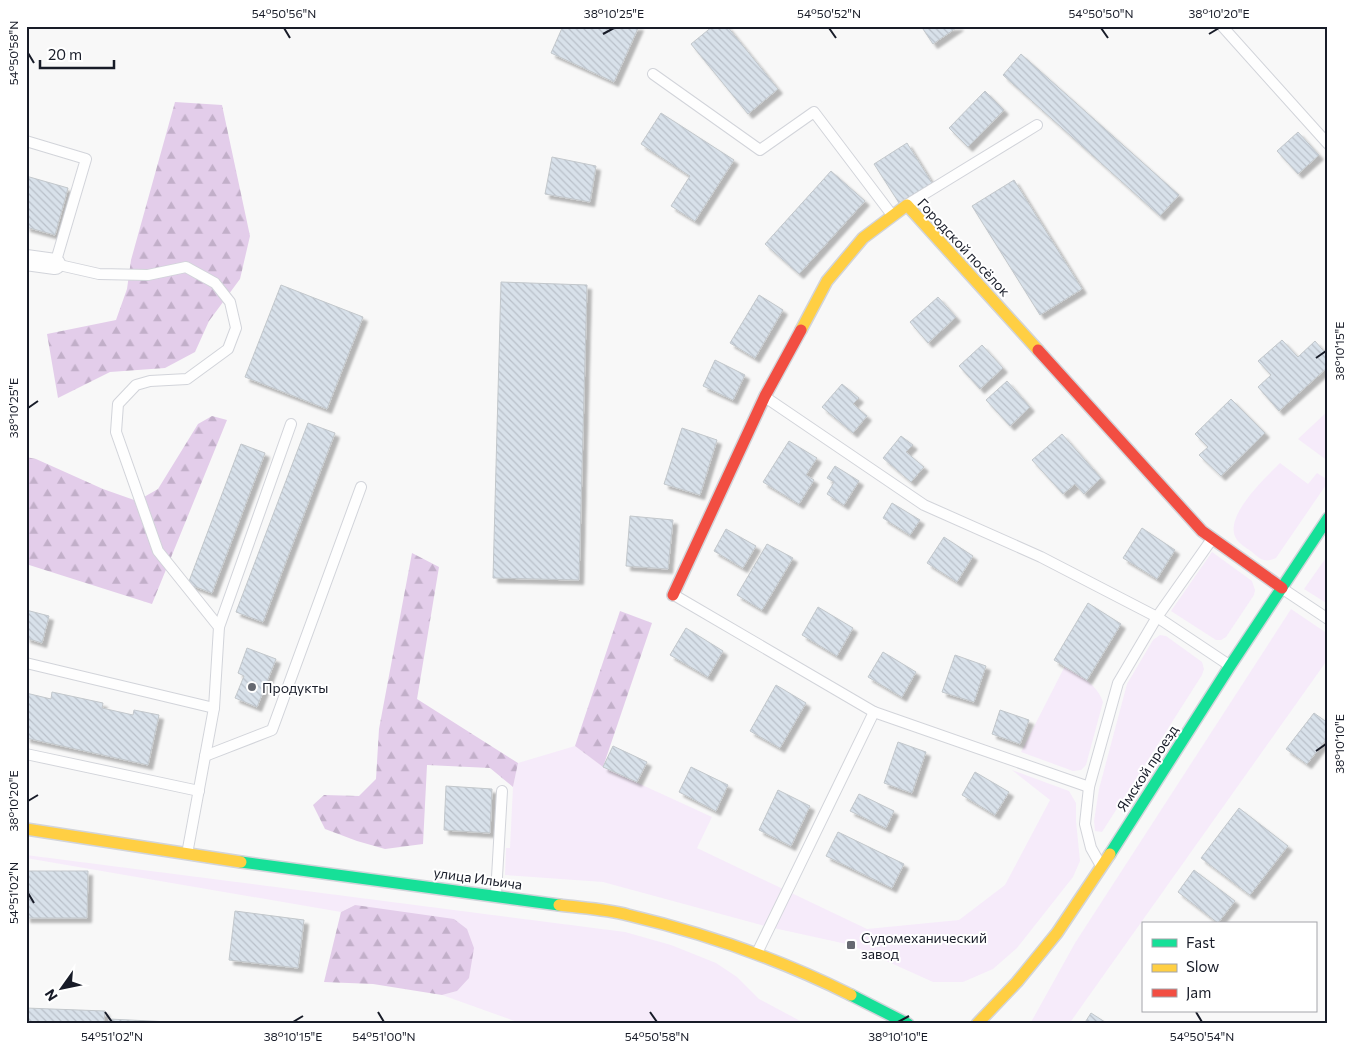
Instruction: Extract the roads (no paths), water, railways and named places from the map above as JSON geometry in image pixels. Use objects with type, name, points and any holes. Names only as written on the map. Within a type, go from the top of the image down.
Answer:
[{"type":"main road","name":"Городской посёлок","points":[[673,594],[765,396],[827,281],[863,238],[907,205],[1202,531],[1282,588]]},
{"type":"main road","name":"Ямской проезд","points":[[977,1024],[1017,982],[1057,933],[1102,867],[1230,666],[1328,518]]},
{"type":"main road","name":"улица Ильича","points":[[26,829],[187,855],[626,914],[684,929],[756,954],[830,984],[908,1024]]},
{"type":"street","points":[[26,260],[55,264]]},
{"type":"lane","points":[[1222,26],[1328,144]]},
{"type":"lane","points":[[653,74],[760,150],[814,112],[893,216]]},
{"type":"lane","points":[[907,205],[1037,125]]},
{"type":"lane","points":[[26,141],[86,159],[55,264],[99,274],[148,275],[186,267],[214,282],[230,302],[236,328],[228,349],[187,379],[150,381],[136,386],[118,404],[116,432],[158,551],[219,627]]},
{"type":"lane","points":[[765,396],[924,506],[1041,557],[1157,617],[1230,666]]},
{"type":"lane","points":[[187,855],[214,708],[219,627],[291,424]]},
{"type":"lane","points":[[205,756],[272,730],[361,486]]},
{"type":"lane","points":[[1102,867],[1091,848],[1085,824],[1089,787],[1118,683],[1157,617],[1212,538]]},
{"type":"lane","points":[[1282,588],[1328,619]]},
{"type":"lane","points":[[673,594],[874,712],[1089,787]]},
{"type":"lane","points":[[26,663],[214,708]]},
{"type":"lane","points":[[756,954],[874,712]]},
{"type":"lane","points":[[26,754],[199,791]]},
{"type":"lane","points":[[496,896],[502,791]]},
{"type":"place","name":"Продукты","points":[[252,687]]},
{"type":"place","name":"Судомеханический завод","points":[[851,945]]}]
